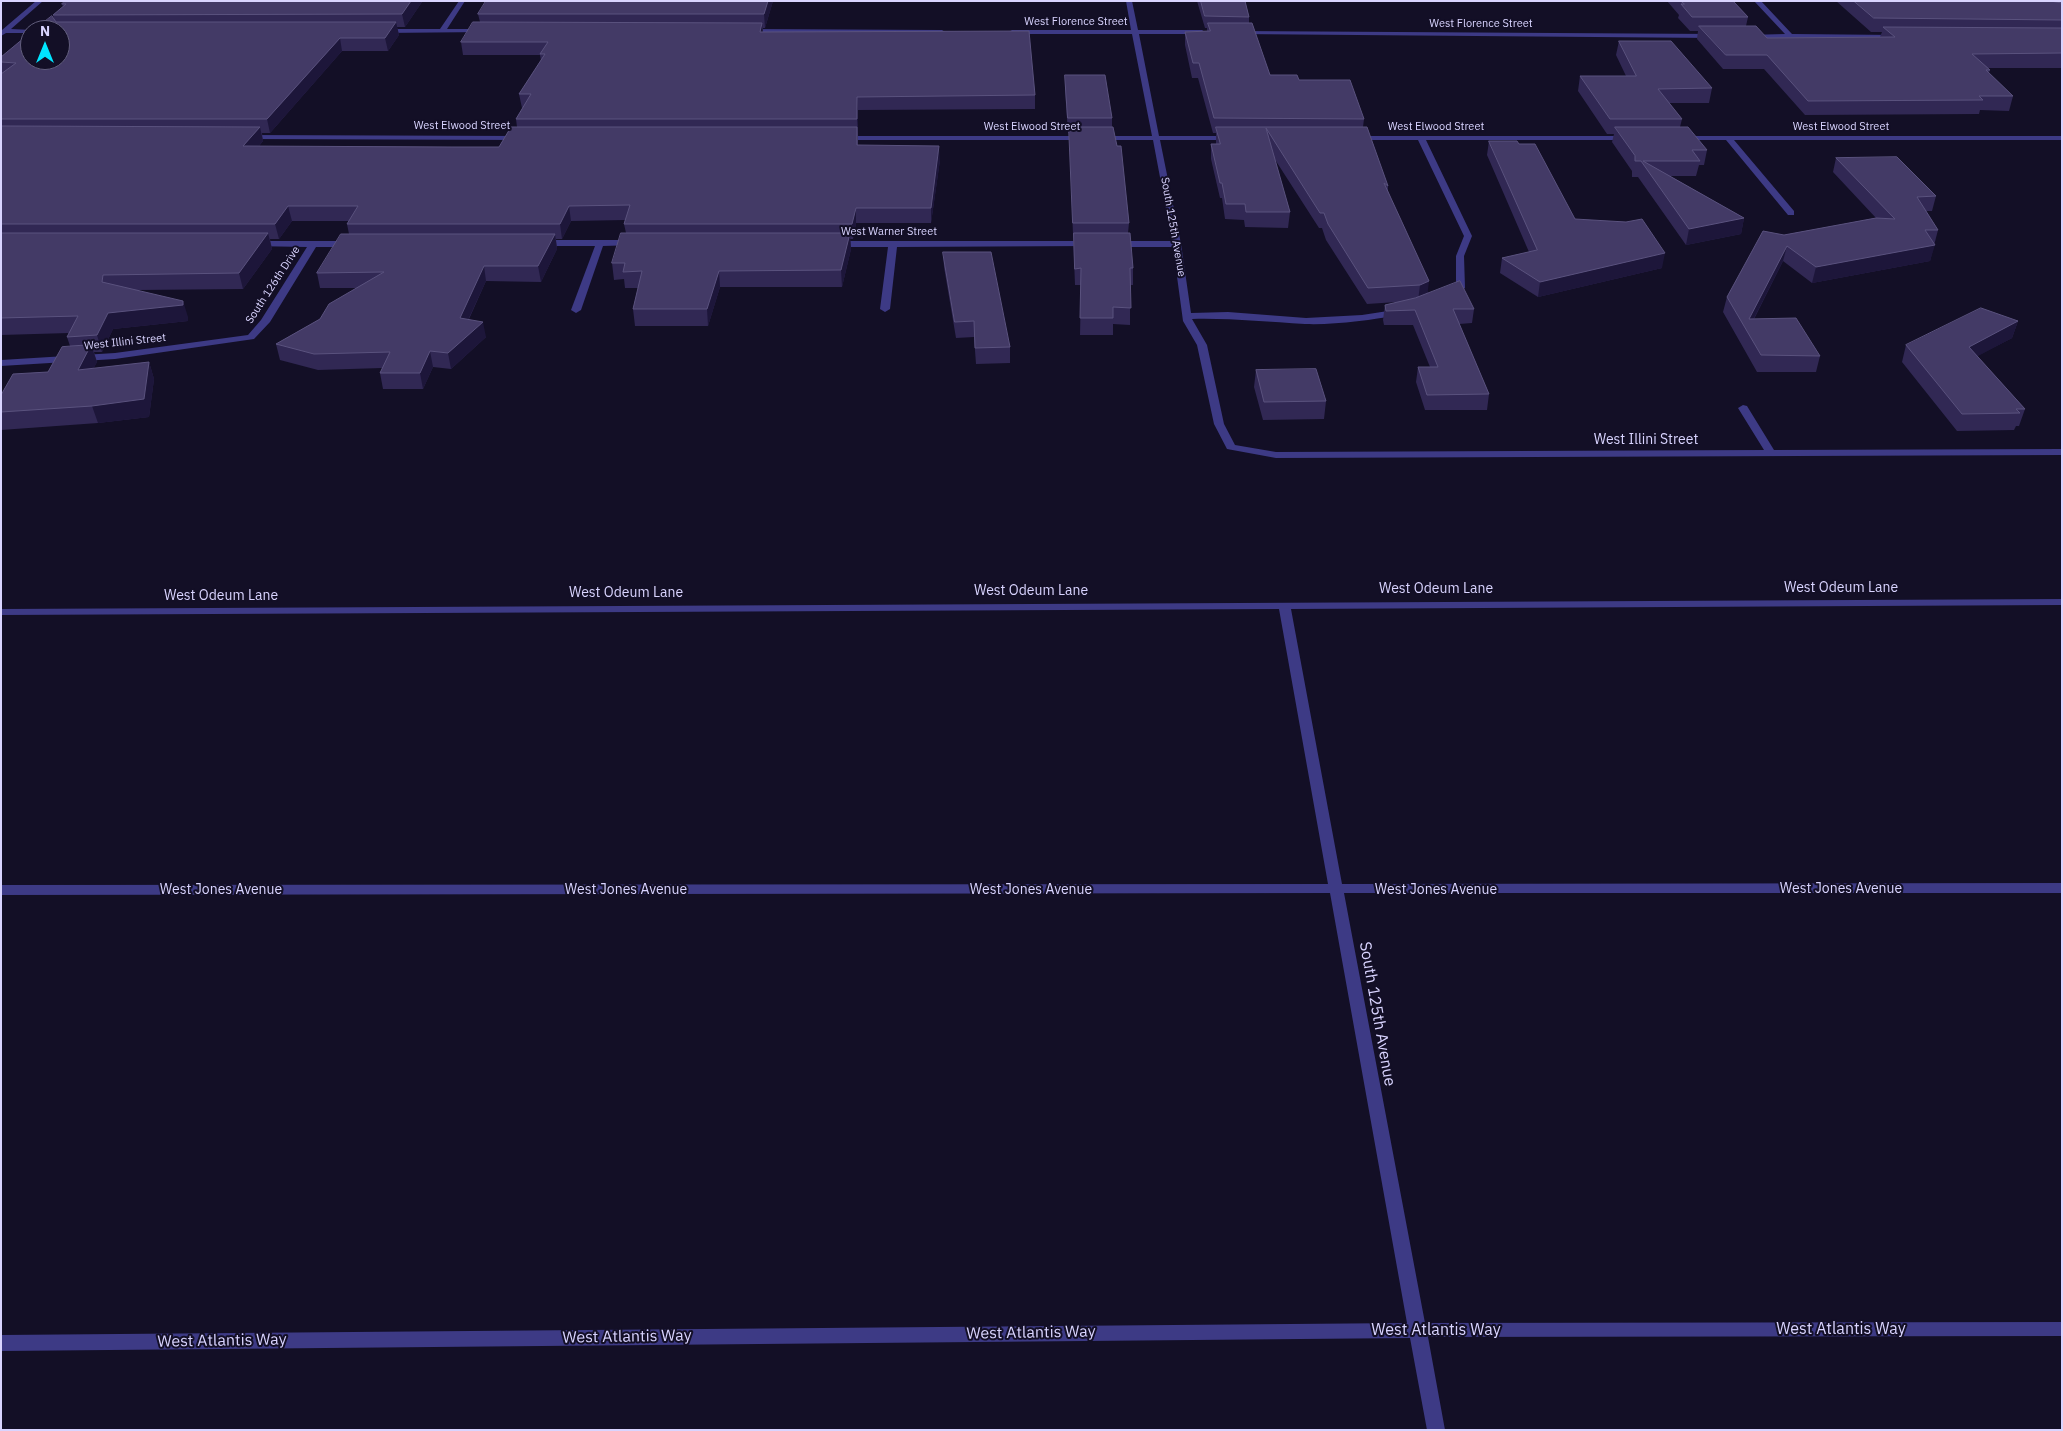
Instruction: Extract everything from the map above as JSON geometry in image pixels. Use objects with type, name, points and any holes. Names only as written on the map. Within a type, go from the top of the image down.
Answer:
[{"type":"street","points":[[3,32],[40,1]]},
{"type":"street","points":[[442,31],[462,1]]},
{"type":"street","name":"South 125th Avenue","points":[[1129,1],[1177,244],[1188,321],[1202,345],[1219,424],[1231,447]]},
{"type":"street","points":[[1757,1],[1790,36]]},
{"type":"street","points":[[3,32],[20,31]]},
{"type":"street","points":[[374,31],[492,31]]},
{"type":"street","points":[[739,31],[946,32]]},
{"type":"street","name":"West Florence Street","points":[[1006,32],[1214,32]]},
{"type":"street","name":"West Florence Street","points":[[1234,33],[1720,36]]},
{"type":"street","points":[[1740,36],[1906,36]]},
{"type":"street","name":"West Elwood Street","points":[[240,138],[529,138]]},
{"type":"street","name":"West Elwood Street","points":[[837,138],[1244,138]]},
{"type":"street","name":"West Elwood Street","points":[[1343,138],[1639,138]]},
{"type":"street","points":[[1421,138],[1468,236],[1460,256],[1461,288],[1446,297]]},
{"type":"street","name":"West Elwood Street","points":[[1668,138],[2062,138]]},
{"type":"street","points":[[1728,138],[1791,214]]},
{"type":"street","points":[[576,310],[600,243]]},
{"type":"street","points":[[531,244],[639,243]]},
{"type":"street","points":[[245,244],[363,244]]},
{"type":"street","name":"South 126th Drive","points":[[252,337],[265,322],[313,244]]},
{"type":"street","name":"West Warner Street","points":[[824,244],[1099,244]]},
{"type":"street","points":[[885,309],[893,244]]},
{"type":"street","points":[[1108,244],[1177,244]]},
{"type":"street","points":[[1187,316],[1228,315],[1306,321],[1362,318],[1410,311]]},
{"type":"street","name":"West Illini Street","points":[[1,363],[115,356],[252,337]]},
{"type":"street","points":[[1743,408],[1771,453]]},
{"type":"street","name":"West Illini Street","points":[[1231,447],[1276,455],[2062,452]]},
{"type":"street","name":"West Odeum Lane","points":[[1,612],[2062,602]]},
{"type":"street","name":"South 125th Avenue","points":[[1284,605],[1436,1430]]},
{"type":"street","name":"West Jones Avenue","points":[[1,890],[2062,888]]},
{"type":"street","name":"West Atlantis Way","points":[[1,1343],[1418,1330],[2062,1329]]},
{"type":"building","points":[[65,1],[411,1],[402,14],[53,15],[66,4],[62,4]]},
{"type":"building","points":[[486,1],[768,1],[764,14],[478,14]]},
{"type":"building","points":[[1201,1],[1245,1],[1249,17],[1205,16]]},
{"type":"building","points":[[1681,1],[1733,1],[1748,17],[1692,17],[1681,4],[1684,4]]},
{"type":"building","points":[[1854,1],[2050,1],[2062,3],[2062,20],[1874,18]]},
{"type":"building","points":[[70,22],[396,22],[385,38],[340,38],[267,119],[1,119],[1,74],[16,63],[1,62],[1,57],[20,41],[20,70],[70,70]]},
{"type":"building","points":[[473,22],[762,23],[760,32],[1029,31],[1035,95],[857,97],[857,119],[516,119],[531,94],[519,94],[545,54],[540,54],[548,42],[461,42]]},
{"type":"building","points":[[1208,23],[1252,23],[1270,75],[1297,75],[1299,80],[1350,80],[1364,119],[1214,118],[1199,63],[1193,63],[1185,32],[1210,31]]},
{"type":"building","points":[[1699,26],[1756,26],[1767,38],[1895,37],[1883,27],[2062,28],[2062,53],[1972,54],[1990,70],[1986,70],[2013,96],[1979,96],[1983,100],[1808,101],[1767,55],[1726,55]]},
{"type":"building","points":[[1619,41],[1671,41],[1712,88],[1658,89],[1682,119],[1610,119],[1580,76],[1636,76]]},
{"type":"building","points":[[1065,75],[1105,75],[1112,118],[1068,118]]},
{"type":"building","points":[[1,126],[260,127],[243,146],[453,147],[499,147],[511,127],[857,127],[857,145],[939,146],[931,208],[856,208],[852,224],[624,224],[630,205],[569,206],[560,224],[347,224],[358,206],[288,206],[275,224],[1,224]]},
{"type":"building","points":[[1069,127],[1113,127],[1117,146],[1121,146],[1129,223],[1073,223]]},
{"type":"building","points":[[1216,127],[1367,127],[1388,186],[1384,183],[1429,281],[1420,285],[1368,288],[1328,224],[1324,213],[1320,213],[1266,128],[1290,212],[1246,212],[1245,204],[1226,204],[1211,144],[1220,144]]},
{"type":"building","points":[[1615,127],[1688,127],[1707,150],[1692,150],[1700,161],[1643,161],[1744,218],[1689,229],[1641,161],[1635,161],[1635,156]]},
{"type":"building","points":[[1489,141],[1517,141],[1519,144],[1535,144],[1575,219],[1626,222],[1642,219],[1665,253],[1540,282],[1502,258],[1537,250]]},
{"type":"building","points":[[1897,157],[1936,196],[1917,197],[1938,230],[1925,230],[1935,245],[1816,267],[1787,246],[1749,319],[1796,318],[1820,356],[1761,355],[1727,297],[1763,231],[1784,235],[1876,218],[1895,219],[1836,158]]},
{"type":"building","points":[[1,233],[268,233],[239,273],[103,275],[102,282],[183,301],[183,305],[108,313],[97,335],[67,337],[78,316],[1,318]]},
{"type":"building","points":[[621,233],[850,233],[841,270],[719,271],[707,309],[633,309],[642,271],[623,272],[625,263],[612,263]]},
{"type":"building","points":[[1074,233],[1130,233],[1133,268],[1130,268],[1131,308],[1113,307],[1113,318],[1080,318],[1081,268],[1075,269]]},
{"type":"building","points":[[341,234],[555,234],[538,266],[484,266],[460,318],[483,322],[448,353],[430,351],[420,373],[380,373],[390,352],[314,354],[276,344],[320,319],[329,304],[384,272],[317,273]]},
{"type":"building","points":[[943,252],[991,252],[1010,347],[975,348],[974,321],[955,322]]},
{"type":"building","points":[[1460,281],[1474,309],[1453,309],[1489,394],[1427,395],[1418,367],[1438,367],[1415,310],[1386,311],[1385,305],[1415,298]]},
{"type":"building","points":[[1981,308],[2018,321],[1969,347],[2025,409],[2016,409],[2020,413],[1962,414],[1906,345]]},
{"type":"building","points":[[91,345],[78,370],[149,362],[144,399],[92,406],[1,412],[1,395],[13,374],[48,372],[62,347]]},
{"type":"building","points":[[1316,369],[1326,401],[1264,402],[1256,370]]}]
